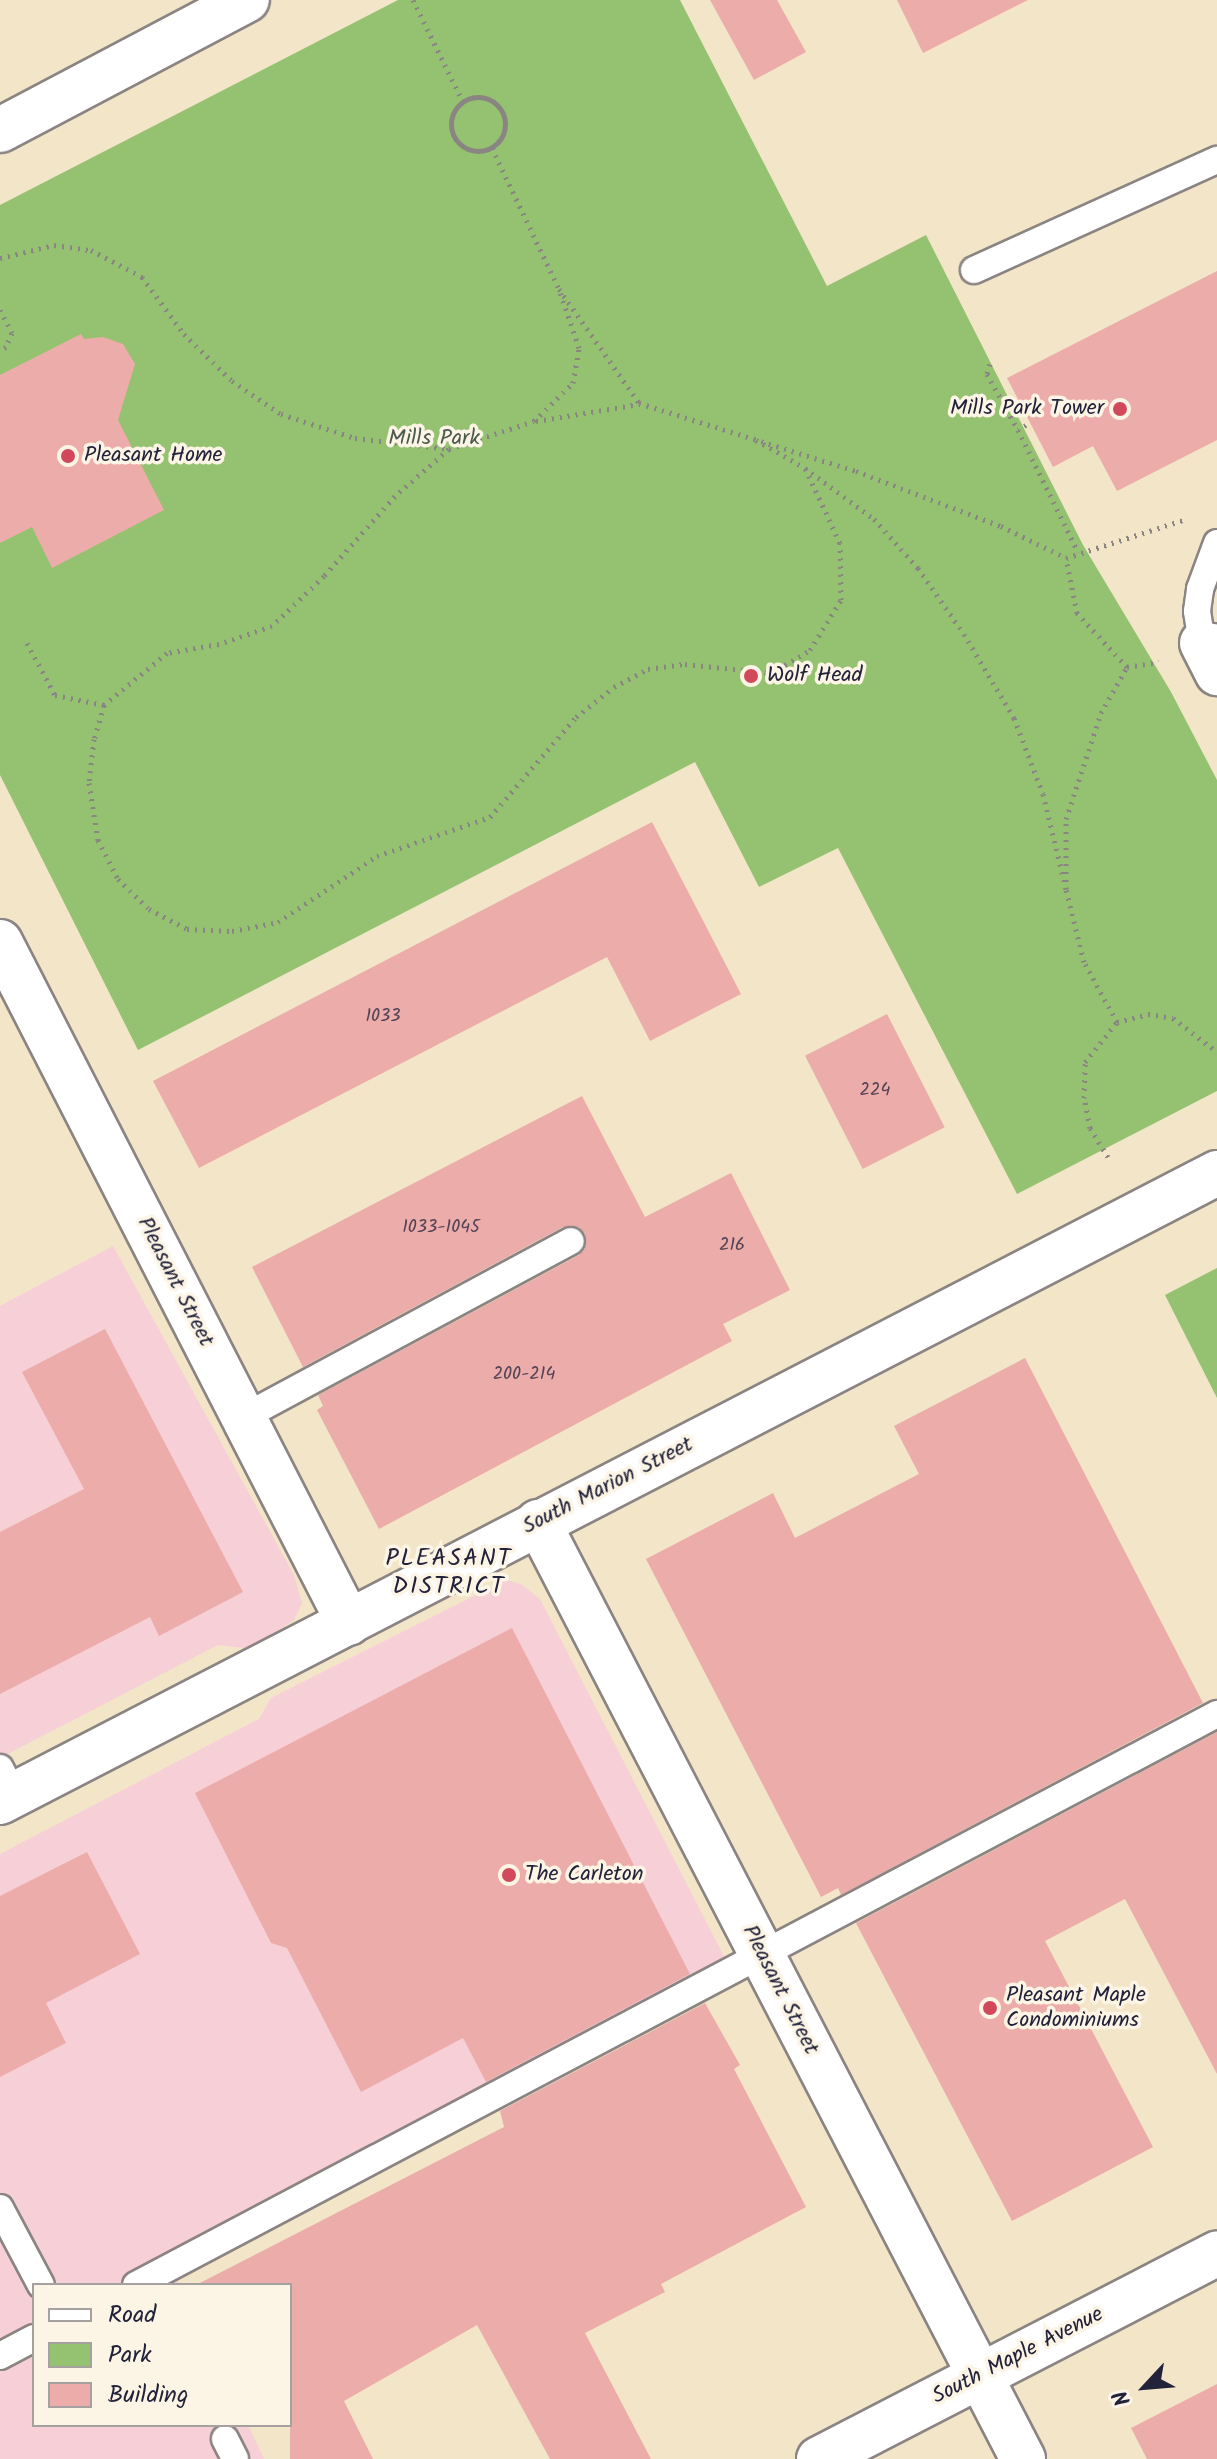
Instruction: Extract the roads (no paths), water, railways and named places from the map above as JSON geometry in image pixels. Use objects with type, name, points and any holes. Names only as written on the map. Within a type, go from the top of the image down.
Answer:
[{"type":"street","points":[[0,130],[247,0]]},
{"type":"street","name":"Pleasant Street","points":[[0,942],[349,1623]]},
{"type":"street","name":"South Marion Street","points":[[5,1788],[349,1623],[538,1522],[1217,1173]]},
{"type":"street","name":"Pleasant Street","points":[[538,1522],[1023,2459]]},
{"type":"street","name":"South Maple Avenue","points":[[819,2459],[1217,2254]]},
{"type":"lane","points":[[974,270],[1217,160]]},
{"type":"lane","points":[[1200,653],[1197,611],[1200,589],[1217,543]]},
{"type":"lane","points":[[244,1417],[571,1241]]},
{"type":"lane","points":[[144,2283],[1217,1714]]},
{"type":"lane","points":[[0,2208],[40,2283]]},
{"type":"lane","points":[[0,2356],[32,2339]]},
{"type":"place","name":"Mills Park Tower","points":[[1120,409]]},
{"type":"place","name":"Pleasant Home","points":[[68,456]]},
{"type":"place","name":"Wolf Head","points":[[751,676]]},
{"type":"place","name":"The Carleton","points":[[509,1875]]},
{"type":"place","name":"Pleasant Maple Condominiums","points":[[990,2008]]},
{"type":"district","name":"PLEASANT DISTRICT","points":[[449,1573]]},
{"type":"park label","name":"Mills Park","points":[[434,439]]}]
